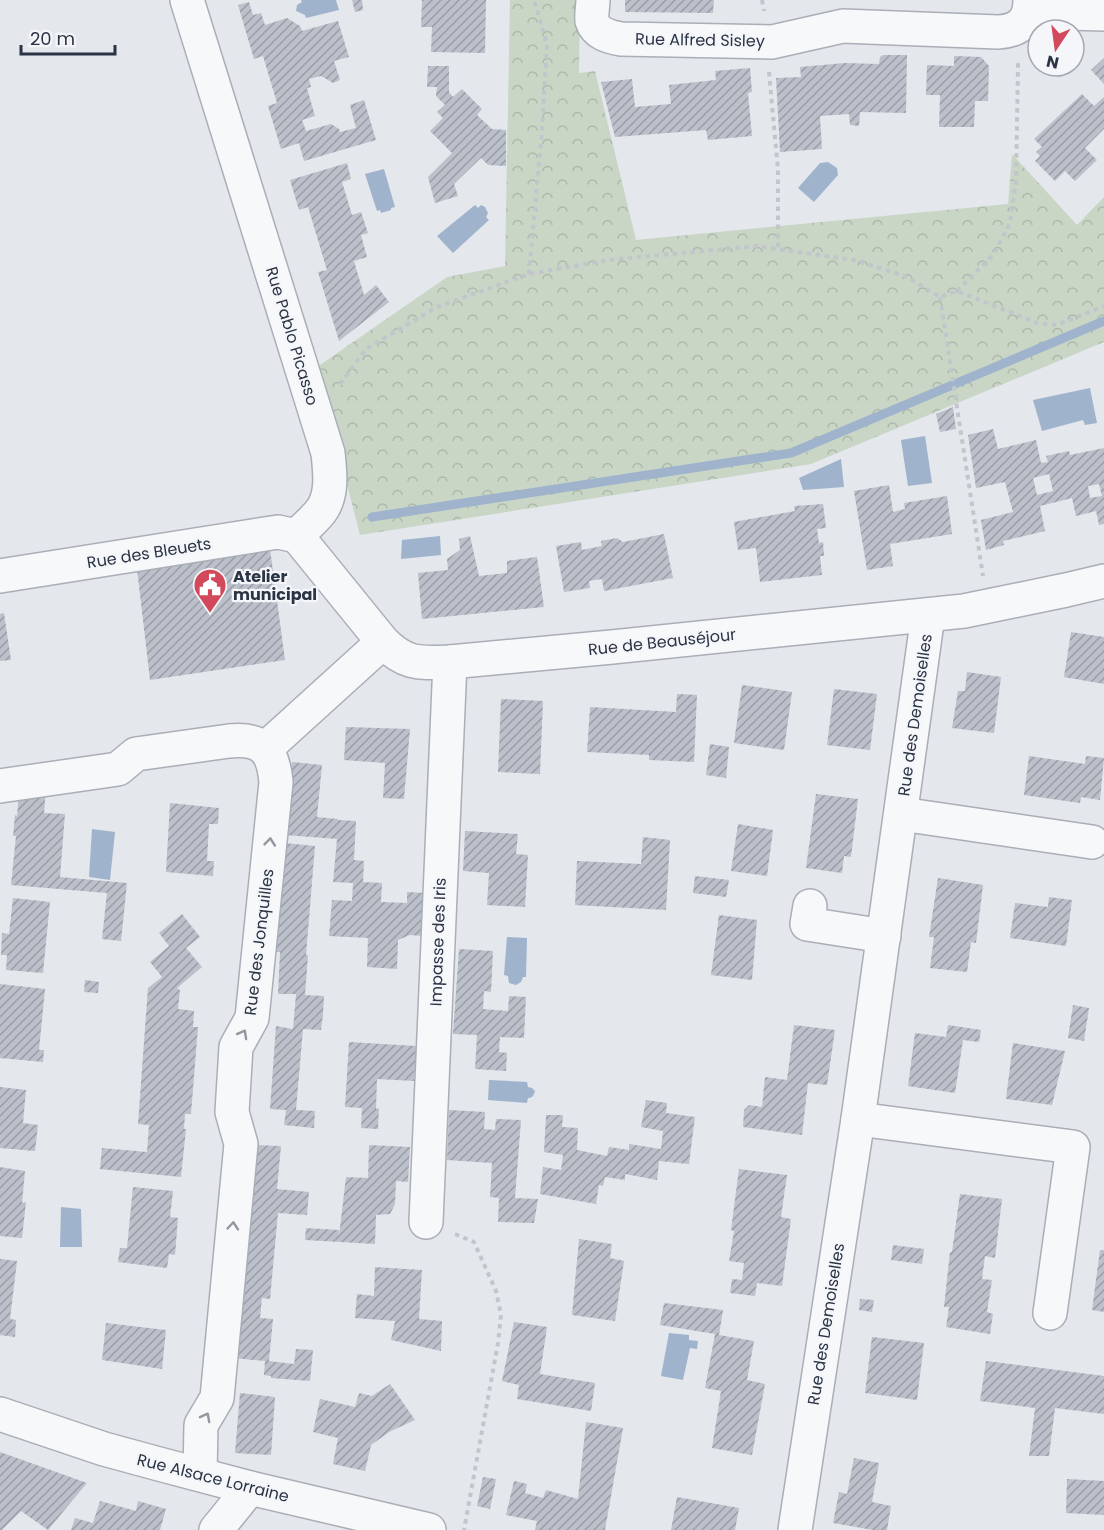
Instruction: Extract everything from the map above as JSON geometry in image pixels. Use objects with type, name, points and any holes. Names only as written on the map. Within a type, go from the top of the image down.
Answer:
[{"type":"street","name":"Rue Pablo Picasso","points":[[187,0],[328,453],[329,492],[323,509],[297,536]]},
{"type":"street","name":"Rue Alfred Sisley","points":[[593,0],[592,22],[601,33],[621,39],[772,42],[843,26],[998,32],[1024,15],[1104,14]]},
{"type":"street","name":"Rue des Bleuets","points":[[0,576],[278,532],[297,536]]},
{"type":"street","points":[[0,786],[118,769],[136,754],[229,741],[244,740],[265,749],[383,642],[297,536]]},
{"type":"street","name":"Rue de Beauséjour","points":[[383,642],[395,653],[409,660],[425,663],[450,662],[964,611],[1104,581]]},
{"type":"street","name":"Rue des Demoiselles","points":[[795,1530],[858,1119],[928,615]]},
{"type":"street","name":"Impasse des Iris","points":[[426,1222],[450,662]]},
{"type":"street","name":"Rue des Jonquilles","points":[[200,1474],[201,1425],[217,1398],[241,1144],[232,1112],[236,1047],[252,1018],[276,782],[271,756],[265,749]]},
{"type":"street","name":"Rue des Demoiselles","points":[[901,814],[1092,842]]},
{"type":"street","points":[[810,906],[807,924],[884,936]]},
{"type":"street","points":[[858,1119],[1073,1147],[1050,1313]]},
{"type":"street","name":"Rue Alsace Lorraine","points":[[0,1414],[104,1449],[250,1488],[429,1530]]},
{"type":"street","points":[[216,1530],[250,1488]]},
{"type":"path","points":[[529,274],[542,131],[547,44],[534,0]]},
{"type":"path","points":[[762,0],[778,170],[778,249]]},
{"type":"path","points":[[940,297],[957,291],[994,255],[1010,223],[1016,181],[1018,66],[1024,15]]},
{"type":"path","points":[[320,427],[336,389],[366,349],[437,307],[529,274],[608,260],[756,246],[854,260],[905,276],[940,297],[981,561]]},
{"type":"path","points":[[957,291],[1037,323],[1057,325],[1104,306]]},
{"type":"path","points":[[426,1222],[474,1242],[496,1291],[501,1316],[464,1530]]},
{"type":"green space","points":[[510,0],[580,0],[579,73],[595,71],[636,240],[1008,204],[1012,154],[1077,225],[1104,197],[1104,342],[811,464],[360,535],[317,367],[447,277],[505,266]]},
{"type":"water","points":[[301,0],[336,0],[339,10],[306,18],[305,15],[296,11]]},
{"type":"water","points":[[828,162],[837,168],[838,175],[814,202],[798,188],[820,163]]},
{"type":"water","points":[[384,169],[395,207],[381,213],[380,210],[377,211],[365,174]]},
{"type":"water","points":[[475,205],[478,208],[481,205],[485,207],[488,213],[486,217],[489,220],[453,253],[437,236]]},
{"type":"water","points":[[1090,388],[1097,423],[1085,425],[1083,420],[1042,431],[1033,400]]},
{"type":"water","points":[[925,436],[932,483],[908,486],[901,440]]},
{"type":"water","points":[[841,459],[844,487],[803,490],[799,478]]},
{"type":"water","points":[[440,536],[441,555],[401,559],[402,540]]},
{"type":"water","points":[[92,829],[115,832],[110,880],[89,877]]},
{"type":"water","points":[[507,937],[527,938],[526,977],[523,977],[516,985],[509,983],[508,976],[504,975]]},
{"type":"water","points":[[489,1080],[527,1082],[528,1087],[535,1091],[531,1098],[528,1098],[527,1103],[488,1100]]},
{"type":"water","points":[[61,1207],[81,1209],[82,1247],[60,1247]]},
{"type":"water","points":[[669,1333],[689,1335],[689,1340],[698,1341],[697,1349],[690,1348],[683,1380],[661,1376]]},
{"type":"building","points":[[352,0],[362,0],[363,10],[355,12]]},
{"type":"building","points":[[422,0],[486,0],[485,53],[431,52],[432,27],[421,27]]},
{"type":"building","points":[[625,0],[714,0],[713,13],[625,12]]},
{"type":"building","points":[[249,2],[253,15],[261,13],[265,25],[287,18],[300,26],[302,31],[338,21],[349,57],[334,61],[340,80],[333,83],[321,76],[309,79],[311,87],[307,88],[315,116],[302,120],[306,131],[331,124],[340,132],[356,128],[350,105],[364,100],[376,140],[304,161],[299,143],[281,149],[268,106],[277,103],[263,56],[254,59],[238,5]]},
{"type":"building","points":[[907,55],[906,113],[860,112],[859,126],[850,125],[849,114],[820,116],[822,149],[780,152],[776,78],[801,77],[800,67],[845,63],[879,64],[880,57]]},
{"type":"building","points":[[954,56],[981,57],[989,66],[988,101],[975,101],[974,127],[939,127],[940,95],[926,95],[927,65],[954,66]]},
{"type":"building","points":[[1104,58],[1104,84],[1091,70]]},
{"type":"building","points":[[428,66],[449,66],[449,92],[453,97],[462,89],[482,109],[477,115],[492,129],[506,130],[506,166],[488,165],[481,158],[454,184],[458,196],[435,203],[428,177],[452,153],[430,131],[443,118],[437,112],[445,105],[436,96],[437,87],[427,87]]},
{"type":"building","points":[[750,68],[752,92],[748,93],[752,136],[708,140],[706,130],[615,137],[601,82],[632,79],[635,107],[671,104],[669,85],[716,80],[715,71]]},
{"type":"building","points":[[1082,94],[1094,106],[1104,97],[1104,129],[1085,148],[1097,160],[1075,181],[1065,171],[1055,181],[1035,161],[1040,156],[1036,152],[1042,147],[1034,139]]},
{"type":"building","points":[[347,163],[351,179],[342,182],[352,215],[361,212],[368,233],[361,235],[367,257],[354,261],[364,295],[376,285],[389,302],[339,341],[318,272],[327,270],[308,207],[299,210],[290,180]]},
{"type":"building","points":[[953,407],[956,429],[940,432],[936,414]]},
{"type":"building","points":[[993,429],[998,449],[1036,440],[1041,463],[1048,462],[1046,456],[1069,451],[1070,455],[1104,448],[1104,524],[1099,525],[1096,511],[1076,516],[1072,498],[1040,506],[1045,531],[1003,541],[1004,545],[986,550],[981,520],[1013,512],[1005,482],[976,488],[968,435]],"holes":[[[1049,474],[1053,491],[1037,495],[1033,478]],[[1099,484],[1102,496],[1090,498],[1088,486]]]},
{"type":"building","points":[[889,485],[893,512],[905,509],[904,503],[947,496],[952,534],[890,544],[893,566],[867,570],[854,491]]},
{"type":"building","points":[[823,504],[826,528],[817,529],[819,543],[823,542],[824,556],[820,556],[822,575],[760,582],[756,548],[738,550],[734,522],[795,511],[794,506]]},
{"type":"building","points":[[664,534],[673,578],[604,591],[602,579],[589,581],[590,588],[564,592],[556,546],[581,542],[582,550],[602,546],[601,541],[617,538],[623,542]]},
{"type":"building","points":[[470,536],[479,576],[507,573],[507,561],[537,557],[544,607],[422,619],[418,573],[448,570],[447,559],[460,550],[459,539]]},
{"type":"building","points":[[270,549],[285,660],[150,680],[137,569]]},
{"type":"building","points":[[4,613],[11,660],[0,661],[0,614]]},
{"type":"building","points":[[1071,632],[1104,637],[1104,684],[1064,677]]},
{"type":"building","points":[[967,672],[1001,677],[994,733],[952,728],[958,691],[965,691]]},
{"type":"building","points":[[742,685],[792,692],[784,750],[734,743]]},
{"type":"building","points":[[834,689],[877,694],[870,750],[827,745]]},
{"type":"building","points":[[677,694],[697,695],[694,762],[649,760],[649,755],[587,752],[590,707],[676,712]]},
{"type":"building","points":[[501,699],[543,701],[540,774],[498,772]]},
{"type":"building","points":[[346,727],[410,729],[404,799],[383,798],[385,763],[344,760]]},
{"type":"building","points":[[710,744],[729,747],[726,778],[706,775]]},
{"type":"building","points":[[1029,756],[1085,764],[1086,756],[1104,758],[1100,800],[1081,797],[1080,803],[1024,795]]},
{"type":"building","points":[[292,762],[322,765],[317,817],[356,821],[354,860],[364,861],[363,882],[382,883],[381,902],[407,903],[407,892],[425,893],[422,936],[410,935],[398,940],[397,969],[367,967],[368,938],[329,936],[332,900],[352,901],[353,883],[333,882],[337,839],[285,835]]},
{"type":"building","points":[[46,788],[44,813],[65,814],[60,877],[127,883],[121,941],[102,939],[107,893],[11,885],[16,836],[13,836],[19,792]]},
{"type":"building","points":[[816,794],[858,799],[851,857],[844,856],[842,873],[806,868]]},
{"type":"building","points":[[170,803],[219,808],[218,824],[209,824],[207,861],[214,861],[213,876],[166,872]]},
{"type":"building","points":[[738,824],[773,830],[767,876],[731,871]]},
{"type":"building","points":[[465,831],[518,834],[516,854],[528,855],[525,907],[487,905],[489,873],[463,871]]},
{"type":"building","points":[[643,837],[670,840],[666,910],[575,905],[577,861],[641,864]]},
{"type":"building","points":[[284,843],[315,846],[305,995],[324,996],[323,1014],[321,1030],[303,1029],[296,1110],[315,1111],[314,1128],[284,1125],[286,1110],[270,1109],[276,1026],[293,1029],[296,994],[278,994],[280,952],[273,952]]},
{"type":"building","points":[[695,876],[729,880],[726,897],[693,893]]},
{"type":"building","points":[[938,878],[983,885],[976,943],[971,942],[967,972],[930,968],[934,937],[929,937]]},
{"type":"building","points":[[1049,897],[1072,900],[1066,946],[1010,938],[1015,903],[1048,907]]},
{"type":"building","points":[[13,898],[50,902],[43,973],[6,970],[7,955],[1,955],[2,933],[9,934]]},
{"type":"building","points":[[182,914],[200,937],[186,948],[202,967],[177,988],[180,990],[178,1009],[194,1011],[193,1027],[198,1027],[191,1114],[185,1114],[184,1129],[186,1129],[181,1177],[100,1169],[102,1148],[147,1152],[149,1125],[138,1124],[148,988],[162,977],[150,962],[169,946],[159,933]]},
{"type":"building","points":[[719,915],[757,920],[752,980],[711,975]]},
{"type":"building","points":[[459,949],[493,951],[491,992],[484,991],[483,1009],[508,1011],[509,996],[526,997],[524,1038],[500,1037],[499,1052],[507,1053],[506,1071],[475,1069],[477,1035],[453,1034]]},
{"type":"building","points":[[85,980],[99,982],[98,993],[84,992]]},
{"type":"building","points":[[0,984],[45,989],[39,1050],[44,1050],[43,1062],[0,1058]]},
{"type":"building","points":[[1073,1005],[1089,1008],[1084,1041],[1068,1038]]},
{"type":"building","points":[[794,1025],[835,1030],[827,1085],[808,1083],[802,1135],[743,1127],[744,1110],[749,1105],[762,1107],[765,1077],[787,1080]]},
{"type":"building","points":[[948,1025],[981,1030],[979,1042],[963,1040],[955,1093],[908,1086],[915,1033],[946,1037]]},
{"type":"building","points":[[349,1042],[416,1046],[414,1081],[377,1079],[378,1129],[361,1128],[362,1108],[345,1107]]},
{"type":"building","points":[[1013,1043],[1065,1051],[1052,1105],[1006,1099]]},
{"type":"building","points":[[0,1087],[26,1090],[23,1123],[38,1125],[35,1151],[0,1148]]},
{"type":"building","points":[[646,1100],[667,1103],[666,1113],[695,1117],[689,1164],[659,1161],[657,1180],[625,1174],[625,1180],[605,1177],[603,1186],[599,1185],[596,1204],[540,1194],[543,1167],[561,1170],[563,1155],[544,1152],[546,1115],[563,1115],[562,1127],[578,1128],[577,1150],[607,1156],[609,1147],[629,1150],[629,1144],[661,1149],[663,1131],[641,1127]]},
{"type":"building","points":[[449,1110],[485,1112],[484,1129],[495,1130],[496,1119],[521,1120],[515,1198],[538,1199],[534,1223],[498,1222],[499,1198],[490,1197],[492,1163],[447,1160]]},
{"type":"building","points":[[255,1145],[281,1146],[277,1189],[309,1192],[307,1215],[278,1213],[270,1299],[262,1298],[260,1318],[273,1319],[269,1361],[294,1364],[296,1349],[313,1350],[310,1381],[271,1378],[271,1376],[264,1375],[265,1361],[234,1358]]},
{"type":"building","points":[[369,1145],[410,1147],[408,1182],[396,1181],[395,1204],[390,1214],[376,1215],[375,1244],[305,1240],[306,1228],[339,1230],[339,1236],[346,1177],[368,1178]]},
{"type":"building","points":[[0,1167],[25,1171],[22,1203],[26,1202],[22,1238],[0,1236]]},
{"type":"building","points":[[739,1169],[787,1175],[781,1217],[791,1219],[782,1286],[757,1283],[755,1296],[730,1293],[732,1279],[742,1280],[744,1263],[729,1261]]},
{"type":"building","points":[[133,1187],[173,1191],[170,1217],[178,1218],[175,1255],[169,1254],[167,1268],[118,1262],[120,1248],[127,1248]]},
{"type":"building","points":[[960,1194],[1002,1199],[995,1258],[985,1256],[982,1279],[992,1280],[987,1312],[993,1314],[990,1334],[946,1327],[949,1307],[944,1307]]},
{"type":"building","points":[[579,1239],[612,1244],[610,1258],[624,1261],[615,1321],[572,1315]]},
{"type":"building","points":[[893,1245],[924,1249],[922,1264],[891,1260]]},
{"type":"building","points":[[1100,1250],[1104,1250],[1104,1312],[1092,1310]]},
{"type":"building","points":[[0,1259],[17,1261],[10,1319],[16,1320],[15,1337],[0,1335]]},
{"type":"building","points":[[375,1267],[422,1270],[419,1319],[442,1321],[441,1351],[391,1340],[395,1321],[355,1318],[357,1294],[374,1296]]},
{"type":"building","points":[[860,1299],[874,1300],[872,1312],[859,1310]]},
{"type":"building","points":[[664,1303],[723,1310],[719,1335],[754,1341],[747,1380],[765,1384],[752,1455],[712,1448],[721,1391],[705,1388],[715,1334],[660,1325]]},
{"type":"building","points":[[514,1322],[547,1327],[540,1374],[595,1383],[591,1411],[517,1399],[519,1385],[502,1381]]},
{"type":"building","points":[[106,1323],[166,1330],[162,1369],[102,1360]]},
{"type":"building","points":[[872,1337],[924,1343],[917,1400],[865,1393]]},
{"type":"building","points":[[986,1361],[1104,1376],[1104,1414],[1055,1408],[1049,1456],[1029,1456],[1035,1408],[980,1401]]},
{"type":"building","points":[[390,1384],[415,1420],[389,1432],[371,1445],[365,1471],[333,1464],[338,1438],[313,1432],[320,1399],[355,1407],[359,1393],[372,1396]]},
{"type":"building","points":[[240,1393],[275,1397],[271,1455],[235,1453]]},
{"type":"building","points":[[586,1422],[623,1428],[605,1530],[535,1530],[537,1521],[506,1515],[514,1481],[527,1484],[525,1493],[543,1498],[546,1490],[578,1499]]},
{"type":"building","points":[[0,1452],[87,1483],[48,1530],[21,1511],[0,1530]]},
{"type":"building","points":[[854,1458],[879,1463],[872,1502],[891,1506],[887,1530],[833,1523],[839,1492],[847,1494]]},
{"type":"building","points":[[483,1477],[496,1479],[490,1509],[477,1506]]},
{"type":"building","points":[[1067,1479],[1104,1481],[1104,1515],[1066,1513]]},
{"type":"building","points":[[677,1497],[739,1508],[735,1530],[671,1530]]},
{"type":"building","points":[[100,1501],[136,1511],[138,1501],[166,1509],[160,1530],[71,1530],[75,1518],[93,1523]]},
{"type":"waterway","points":[[372,517],[791,453],[1104,321]]},
{"type":"place","name":"Atelier municipal","points":[[210,614]]}]
